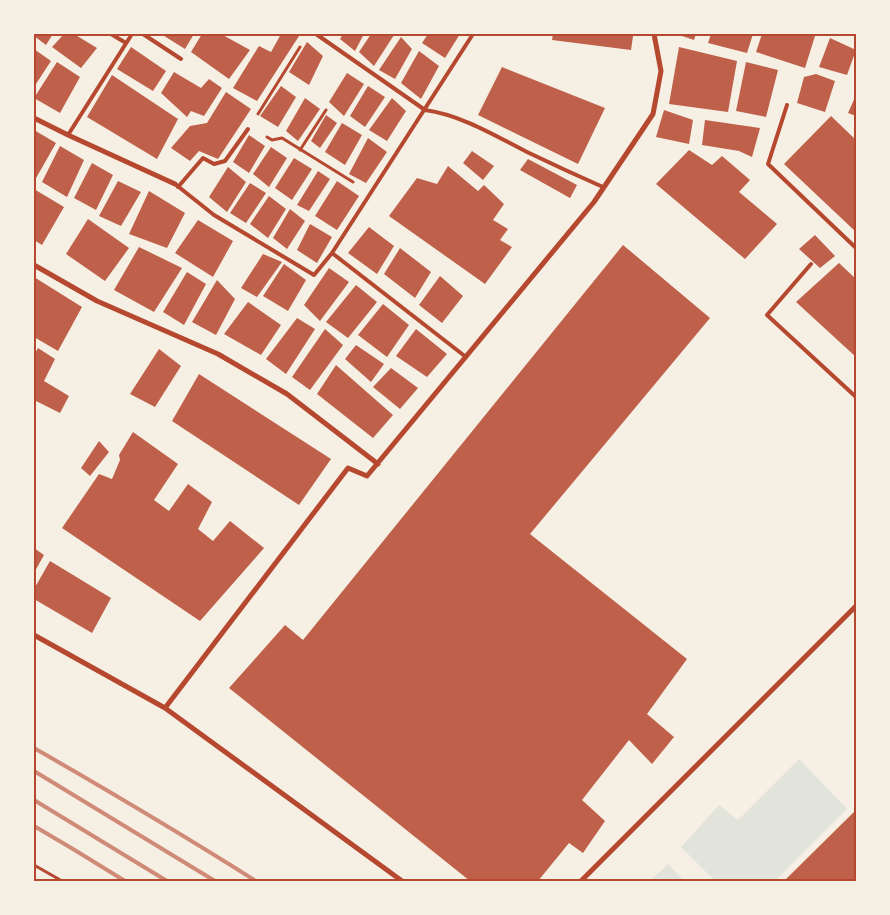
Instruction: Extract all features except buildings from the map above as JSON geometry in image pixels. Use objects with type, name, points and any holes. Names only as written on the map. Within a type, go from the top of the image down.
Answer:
[{"type":"street","points":[[165,708],[348,468],[367,476],[594,202],[653,114],[661,71],[654,34]]},
{"type":"street","points":[[34,118],[176,186]]},
{"type":"street","points":[[34,265],[97,301],[218,354],[287,394],[378,464]]},
{"type":"street","points":[[581,881],[856,606]]},
{"type":"street","points":[[34,635],[165,708],[402,881]]},
{"type":"lane","points":[[111,34],[126,43]]},
{"type":"lane","points":[[68,135],[132,34]]},
{"type":"lane","points":[[143,34],[181,59]]},
{"type":"lane","points":[[316,34],[424,110],[468,122],[547,162],[603,187]]},
{"type":"lane","points":[[248,129],[225,162],[214,164],[203,158],[176,186],[214,215],[314,275],[332,253],[472,34]]},
{"type":"lane","points":[[787,105],[768,164],[856,248]]},
{"type":"lane","points":[[332,253],[466,357]]},
{"type":"lane","points":[[811,264],[767,315],[856,397]]},
{"type":"path","points":[[303,42],[248,129],[272,140],[282,138],[371,193]]},
{"type":"path","points":[[300,150],[326,110]]},
{"type":"path","points":[[34,865],[62,881]]},
{"type":"shaded area","points":[[799,759],[847,809],[775,881],[715,881],[681,847],[719,805],[738,820]]},
{"type":"shaded area","points":[[668,864],[684,881],[650,881]]},
{"type":"railway","points":[[34,748],[146,813],[256,881]]},
{"type":"railway","points":[[34,771],[215,881]]},
{"type":"railway","points":[[34,800],[167,881]]},
{"type":"railway","points":[[34,826],[125,881]]}]
